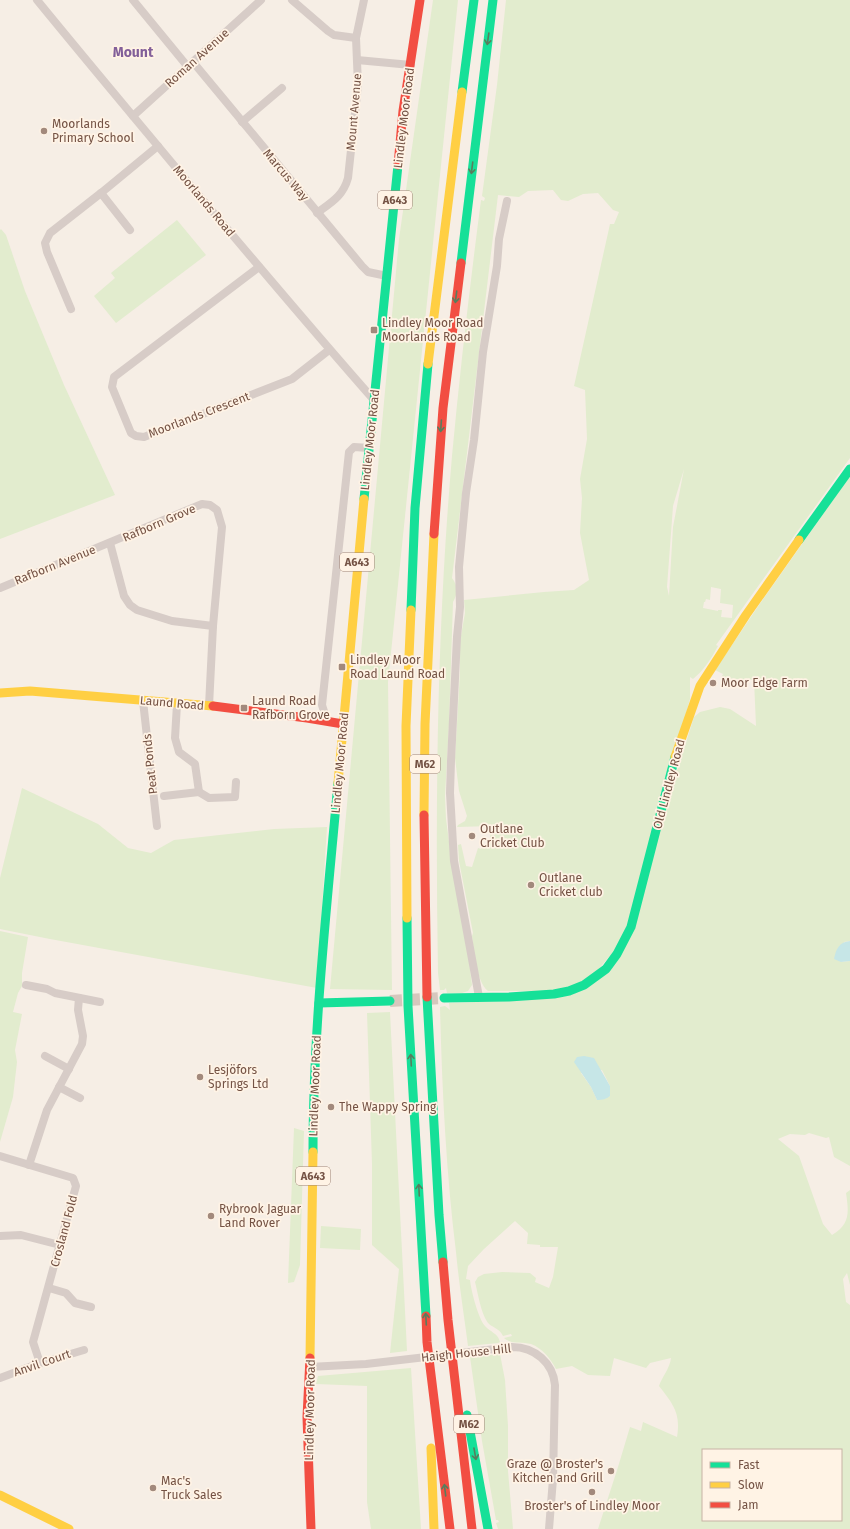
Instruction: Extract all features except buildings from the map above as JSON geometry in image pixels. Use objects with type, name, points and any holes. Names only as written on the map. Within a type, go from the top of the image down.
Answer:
[{"type":"main road","name":"Lindley Moor Road","points":[[311,1529],[307,1439],[309,1367],[311,1350],[313,1091],[319,1003],[369,448],[403,111],[420,0]]},
{"type":"main road","name":"M62","points":[[434,1529],[427,1342],[408,1006],[406,726],[415,508],[423,408],[437,284],[474,0]]},
{"type":"main road","name":"M62","points":[[472,1529],[448,1320],[439,1215],[428,1022],[424,868],[425,724],[437,481],[443,408],[493,0]]},
{"type":"main road","name":"Old Lindley Road","points":[[444,998],[525,996],[570,991],[596,977],[606,969],[616,957],[631,927],[668,781],[700,686],[742,620],[850,469]]},
{"type":"main road","name":"Laund Road","points":[[0,693],[30,691],[209,706],[343,724]]},
{"type":"main road","points":[[319,1003],[390,1001]]},
{"type":"main road","name":"M62","points":[[448,1320],[474,1447],[488,1529]]},
{"type":"main road","name":"M62","points":[[427,1342],[450,1529]]},
{"type":"main road","points":[[0,1495],[70,1529]]},
{"type":"street","name":"Moorlands Road","points":[[37,0],[259,267],[329,350],[374,400]]},
{"type":"street","name":"Marcus Way","points":[[133,0],[242,122],[362,266],[368,272],[387,276]]},
{"type":"street","name":"Roman Avenue","points":[[133,116],[261,0]]},
{"type":"street","points":[[292,0],[334,35],[356,38]]},
{"type":"street","name":"Mount Avenue","points":[[318,213],[340,195],[345,188],[358,85],[356,38],[364,0]]},
{"type":"street","points":[[357,60],[410,65]]},
{"type":"street","points":[[242,122],[282,88]]},
{"type":"street","points":[[72,310],[47,252],[45,243],[50,233],[158,146]]},
{"type":"street","points":[[101,193],[130,230]]},
{"type":"street","points":[[479,997],[454,861],[450,777],[456,638],[460,607],[459,567],[466,493],[474,440],[483,352],[497,266],[499,239],[508,201]]},
{"type":"street","name":"Moorlands Crescent","points":[[259,267],[114,377],[112,387],[131,433],[136,436],[144,437],[292,379],[329,350]]},
{"type":"street","points":[[327,721],[322,705],[349,452],[354,447],[369,448]]},
{"type":"street","name":"Rafborn Grove","points":[[209,706],[213,626],[222,527],[217,510],[210,505],[202,504],[110,543],[124,596],[130,605],[137,610],[172,621],[213,626]]},
{"type":"street","name":"Rafborn Avenue","points":[[0,588],[110,543]]},
{"type":"street","name":"Peat Ponds","points":[[143,701],[157,826]]},
{"type":"street","points":[[177,704],[175,738],[179,752],[195,764],[199,792]]},
{"type":"street","points":[[164,796],[199,792],[209,798],[235,797],[236,782]]},
{"type":"street","points":[[26,985],[100,1002]]},
{"type":"street","points":[[29,1165],[47,1110],[82,1044],[84,1036],[78,1010],[79,998]]},
{"type":"street","points":[[45,1056],[69,1069]]},
{"type":"street","points":[[59,1087],[80,1098]]},
{"type":"street","name":"Crosland Fold","points":[[0,1156],[73,1178],[76,1186],[33,1342],[40,1363]]},
{"type":"street","points":[[0,1236],[21,1235],[60,1246]]},
{"type":"street","points":[[49,1288],[66,1293],[75,1302],[91,1307]]},
{"type":"street","name":"Haigh House Hill","points":[[309,1367],[366,1364],[512,1347],[523,1348],[534,1352],[541,1357],[552,1372],[555,1381],[556,1397],[549,1529]]},
{"type":"street","name":"Anvil Court","points":[[0,1378],[40,1363],[84,1350]]},
{"type":"green space","points":[[433,0],[458,0],[388,682],[392,990],[330,989],[399,239]]},
{"type":"green space","points":[[506,0],[850,0],[850,458],[716,645],[718,646],[707,664],[693,679],[690,677],[690,699],[632,909],[619,945],[597,971],[579,983],[552,991],[488,991],[481,980],[476,965],[472,936],[473,933],[459,861],[458,845],[461,844],[466,866],[472,867],[478,848],[481,849],[491,838],[492,826],[457,827],[465,821],[467,816],[459,791],[455,758],[460,672],[460,641],[465,613],[464,600],[574,590],[589,580],[580,533],[582,498],[580,479],[587,439],[585,390],[574,386],[610,224],[614,224],[619,212],[613,210],[598,193],[583,194],[568,201],[561,200],[553,190],[528,191],[519,197],[498,195],[452,578],[457,590],[453,602],[445,796],[446,819],[466,936],[472,985],[468,991],[462,993],[447,993],[446,988],[444,990],[440,990],[438,973],[437,908],[438,714],[443,585],[452,456],[462,360],[481,200],[484,201],[485,198],[482,196],[497,85]],"holes":[[[684,469],[673,527],[669,596],[667,587],[673,506]],[[711,587],[721,589],[720,603],[733,605],[732,618],[721,617],[722,610],[718,611],[703,608],[706,599],[710,600]]]},
{"type":"green space","points":[[177,220],[206,255],[116,323],[94,296],[115,278],[111,273]]},
{"type":"green space","points":[[1,229],[6,235],[25,291],[64,385],[115,495],[0,539],[0,230]]},
{"type":"green space","points":[[850,476],[850,941],[844,942],[841,962],[850,961],[850,1166],[834,1157],[829,1137],[826,1138],[809,1133],[805,1135],[790,1134],[778,1139],[799,1156],[823,1224],[832,1235],[842,1227],[847,1217],[848,1206],[846,1193],[850,1190],[850,1285],[847,1273],[843,1279],[846,1302],[850,1305],[850,1529],[598,1529],[630,1427],[641,1431],[643,1422],[677,1437],[678,1421],[675,1409],[659,1386],[671,1358],[650,1363],[646,1368],[614,1358],[610,1376],[588,1375],[572,1366],[556,1369],[552,1361],[539,1348],[531,1344],[513,1342],[504,1338],[512,1336],[511,1334],[503,1336],[486,1320],[475,1282],[478,1277],[484,1274],[502,1272],[530,1273],[536,1278],[535,1282],[549,1288],[553,1277],[558,1247],[540,1247],[540,1245],[527,1244],[528,1233],[515,1221],[484,1249],[468,1266],[466,1279],[470,1280],[475,1304],[482,1322],[498,1337],[500,1342],[468,1346],[447,1161],[440,1007],[445,1006],[450,1010],[449,1003],[527,1000],[610,970],[662,818],[694,717],[700,712],[720,707],[730,709],[756,726],[754,680],[721,678],[723,674],[715,670]],"holes":[[[602,1070],[610,1086],[610,1096],[597,1100],[591,1087],[581,1073]]]},
{"type":"green space","points":[[22,788],[98,824],[128,848],[151,853],[174,840],[274,829],[327,827],[317,988],[0,929],[0,878]]},
{"type":"green space","points":[[0,931],[28,937],[22,973],[22,986],[18,993],[13,1012],[22,1014],[15,1050],[17,1062],[13,1097],[0,1142]]},
{"type":"green space","points":[[390,1012],[407,1351],[390,1353],[399,1269],[372,1245],[372,1164],[367,1013]]},
{"type":"green space","points":[[294,1128],[304,1131],[300,1265],[294,1282],[288,1283]]},
{"type":"green space","points":[[321,1226],[361,1229],[360,1250],[320,1248]]},
{"type":"green space","points":[[500,1354],[505,1380],[508,1426],[508,1471],[513,1529],[498,1529],[496,1523],[499,1522],[496,1520],[482,1441],[470,1357]]},
{"type":"green space","points":[[411,1368],[421,1529],[371,1529],[367,1502],[367,1386],[316,1384],[318,1376]]},
{"type":"water","points":[[850,941],[850,961],[841,962],[834,959],[841,944]]},
{"type":"water","points":[[584,1056],[594,1058],[610,1086],[610,1096],[603,1100],[597,1100],[591,1087],[574,1062],[577,1057]]},
{"type":"tunnel","points":[[390,1001],[444,998]]},
{"type":"traffic: fast","points":[[462,92],[474,0]]},
{"type":"traffic: fast","points":[[461,263],[493,0]]},
{"type":"traffic: fast","points":[[364,499],[398,165]]},
{"type":"traffic: fast","points":[[411,610],[415,508],[428,364]]},
{"type":"traffic: fast","points":[[799,540],[850,469]]},
{"type":"traffic: fast","points":[[444,998],[509,997],[554,994],[569,991],[584,985],[606,969],[617,954],[631,927],[675,757]]},
{"type":"traffic: fast","points":[[313,1152],[315,1060],[318,1014],[338,783]]},
{"type":"traffic: fast","points":[[407,918],[408,1006],[426,1316]]},
{"type":"traffic: fast","points":[[427,997],[443,1262]]},
{"type":"traffic: fast","points":[[319,1003],[390,1001]]},
{"type":"traffic: fast","points":[[467,1415],[488,1529]]},
{"type":"traffic: slow","points":[[428,364],[462,92]]},
{"type":"traffic: slow","points":[[338,783],[364,499]]},
{"type":"traffic: slow","points":[[424,815],[425,724],[434,534]]},
{"type":"traffic: slow","points":[[675,757],[700,686],[746,615],[799,540]]},
{"type":"traffic: slow","points":[[407,918],[406,726],[411,610]]},
{"type":"traffic: slow","points":[[0,693],[30,691],[213,706]]},
{"type":"traffic: slow","points":[[310,1358],[313,1152]]},
{"type":"traffic: slow","points":[[431,1448],[434,1529]]},
{"type":"traffic: slow","points":[[0,1495],[69,1529]]},
{"type":"traffic: jam","points":[[398,165],[403,111],[420,0]]},
{"type":"traffic: jam","points":[[434,534],[443,408],[461,263]]},
{"type":"traffic: jam","points":[[213,706],[343,724]]},
{"type":"traffic: jam","points":[[424,815],[427,997]]},
{"type":"traffic: jam","points":[[443,1262],[448,1320],[472,1529]]},
{"type":"traffic: jam","points":[[426,1316],[427,1342],[450,1529]]},
{"type":"traffic: jam","points":[[310,1358],[307,1417],[311,1529]]},
{"type":"place","name":"Moorlands Primary School","points":[[44,131]]},
{"type":"place","name":"Lindley Moor Road Moorlands Road","points":[[374,330]]},
{"type":"place","name":"Lindley Moor Road Laund Road","points":[[342,667]]},
{"type":"place","name":"Moor Edge Farm","points":[[713,683]]},
{"type":"place","name":"Laund Road Rafborn Grove","points":[[244,708]]},
{"type":"place","name":"Outlane Cricket Club","points":[[472,836]]},
{"type":"place","name":"Outlane Cricket club","points":[[531,885]]},
{"type":"place","name":"Lesjöfors Springs Ltd","points":[[200,1077]]},
{"type":"place","name":"The Wappy Spring","points":[[331,1107]]},
{"type":"place","name":"Rybrook Jaguar Land Rover","points":[[211,1216]]},
{"type":"place","name":"Graze @ Broster's Kitchen and Grill","points":[[611,1471]]},
{"type":"place","name":"Mac's Truck Sales","points":[[153,1488]]},
{"type":"place","name":"Broster's of Lindley Moor","points":[[592,1492]]},
{"type":"district","name":"Mount","points":[[133,52]]}]
